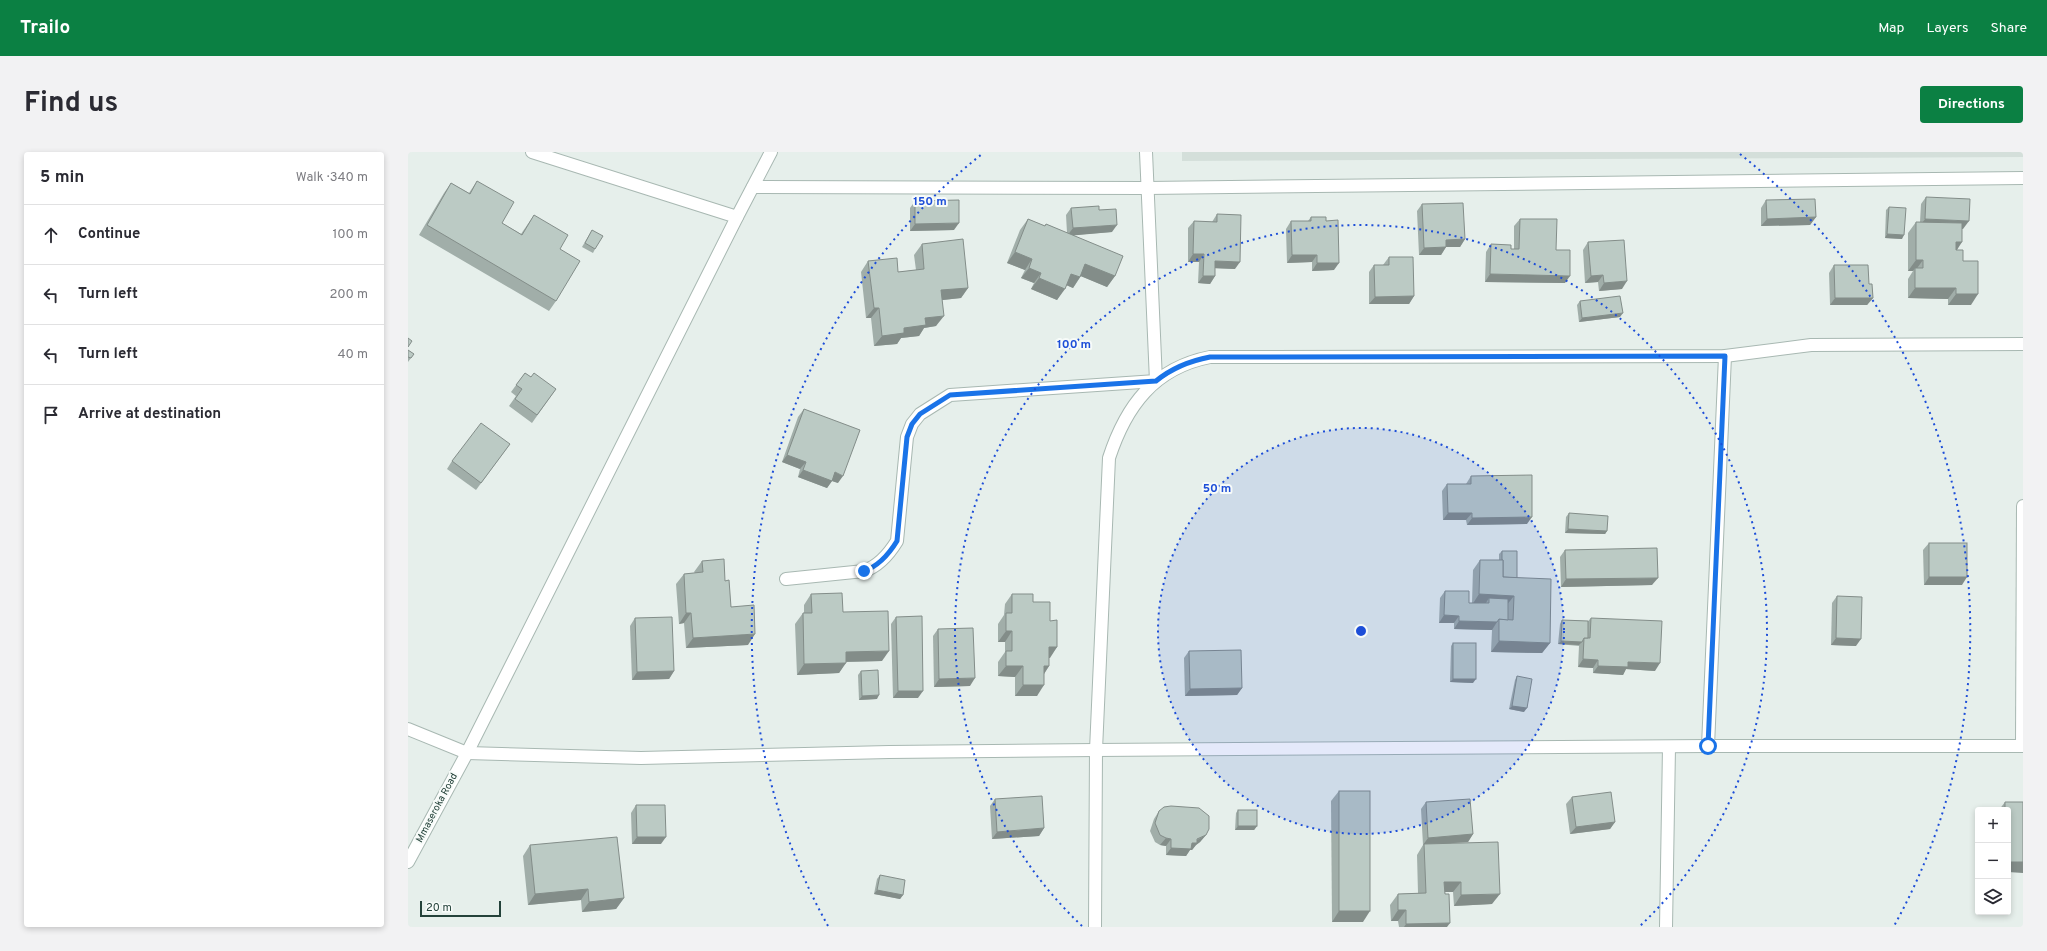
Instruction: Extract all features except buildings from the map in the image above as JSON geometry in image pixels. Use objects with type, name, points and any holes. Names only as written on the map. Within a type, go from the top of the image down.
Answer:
[{"type":"street","points":[[532,152],[736,217]]},
{"type":"street","name":"Mmaseroka Road","points":[[408,862],[467,753],[736,217],[772,152]]},
{"type":"street","points":[[1146,152],[1156,381]]},
{"type":"street","points":[[753,187],[1147,188],[2023,178]]},
{"type":"street","points":[[1095,927],[1096,750],[1109,458],[1122,426],[1136,404],[1156,381],[1178,366],[1210,357],[1725,356],[1811,344],[2023,344]]},
{"type":"street","points":[[1708,746],[1725,356]]},
{"type":"street","points":[[786,579],[864,571],[871,569],[890,553],[897,541],[907,437],[912,424],[920,414],[950,395],[1156,381]]},
{"type":"street","points":[[408,729],[467,753],[641,758],[889,752],[1096,750],[1708,746],[2022,746],[2023,506]]},
{"type":"street","points":[[1666,927],[1669,747]]},
{"type":"shaded area","points":[[1182,152],[2023,152],[2023,157],[1182,161]]},
{"type":"route","points":[[864,571],[871,569],[890,553],[897,541],[907,437],[912,424],[920,414],[950,395],[1156,381],[1165,373],[1178,366],[1210,357],[1725,356],[1714,560],[1708,746]]}]
